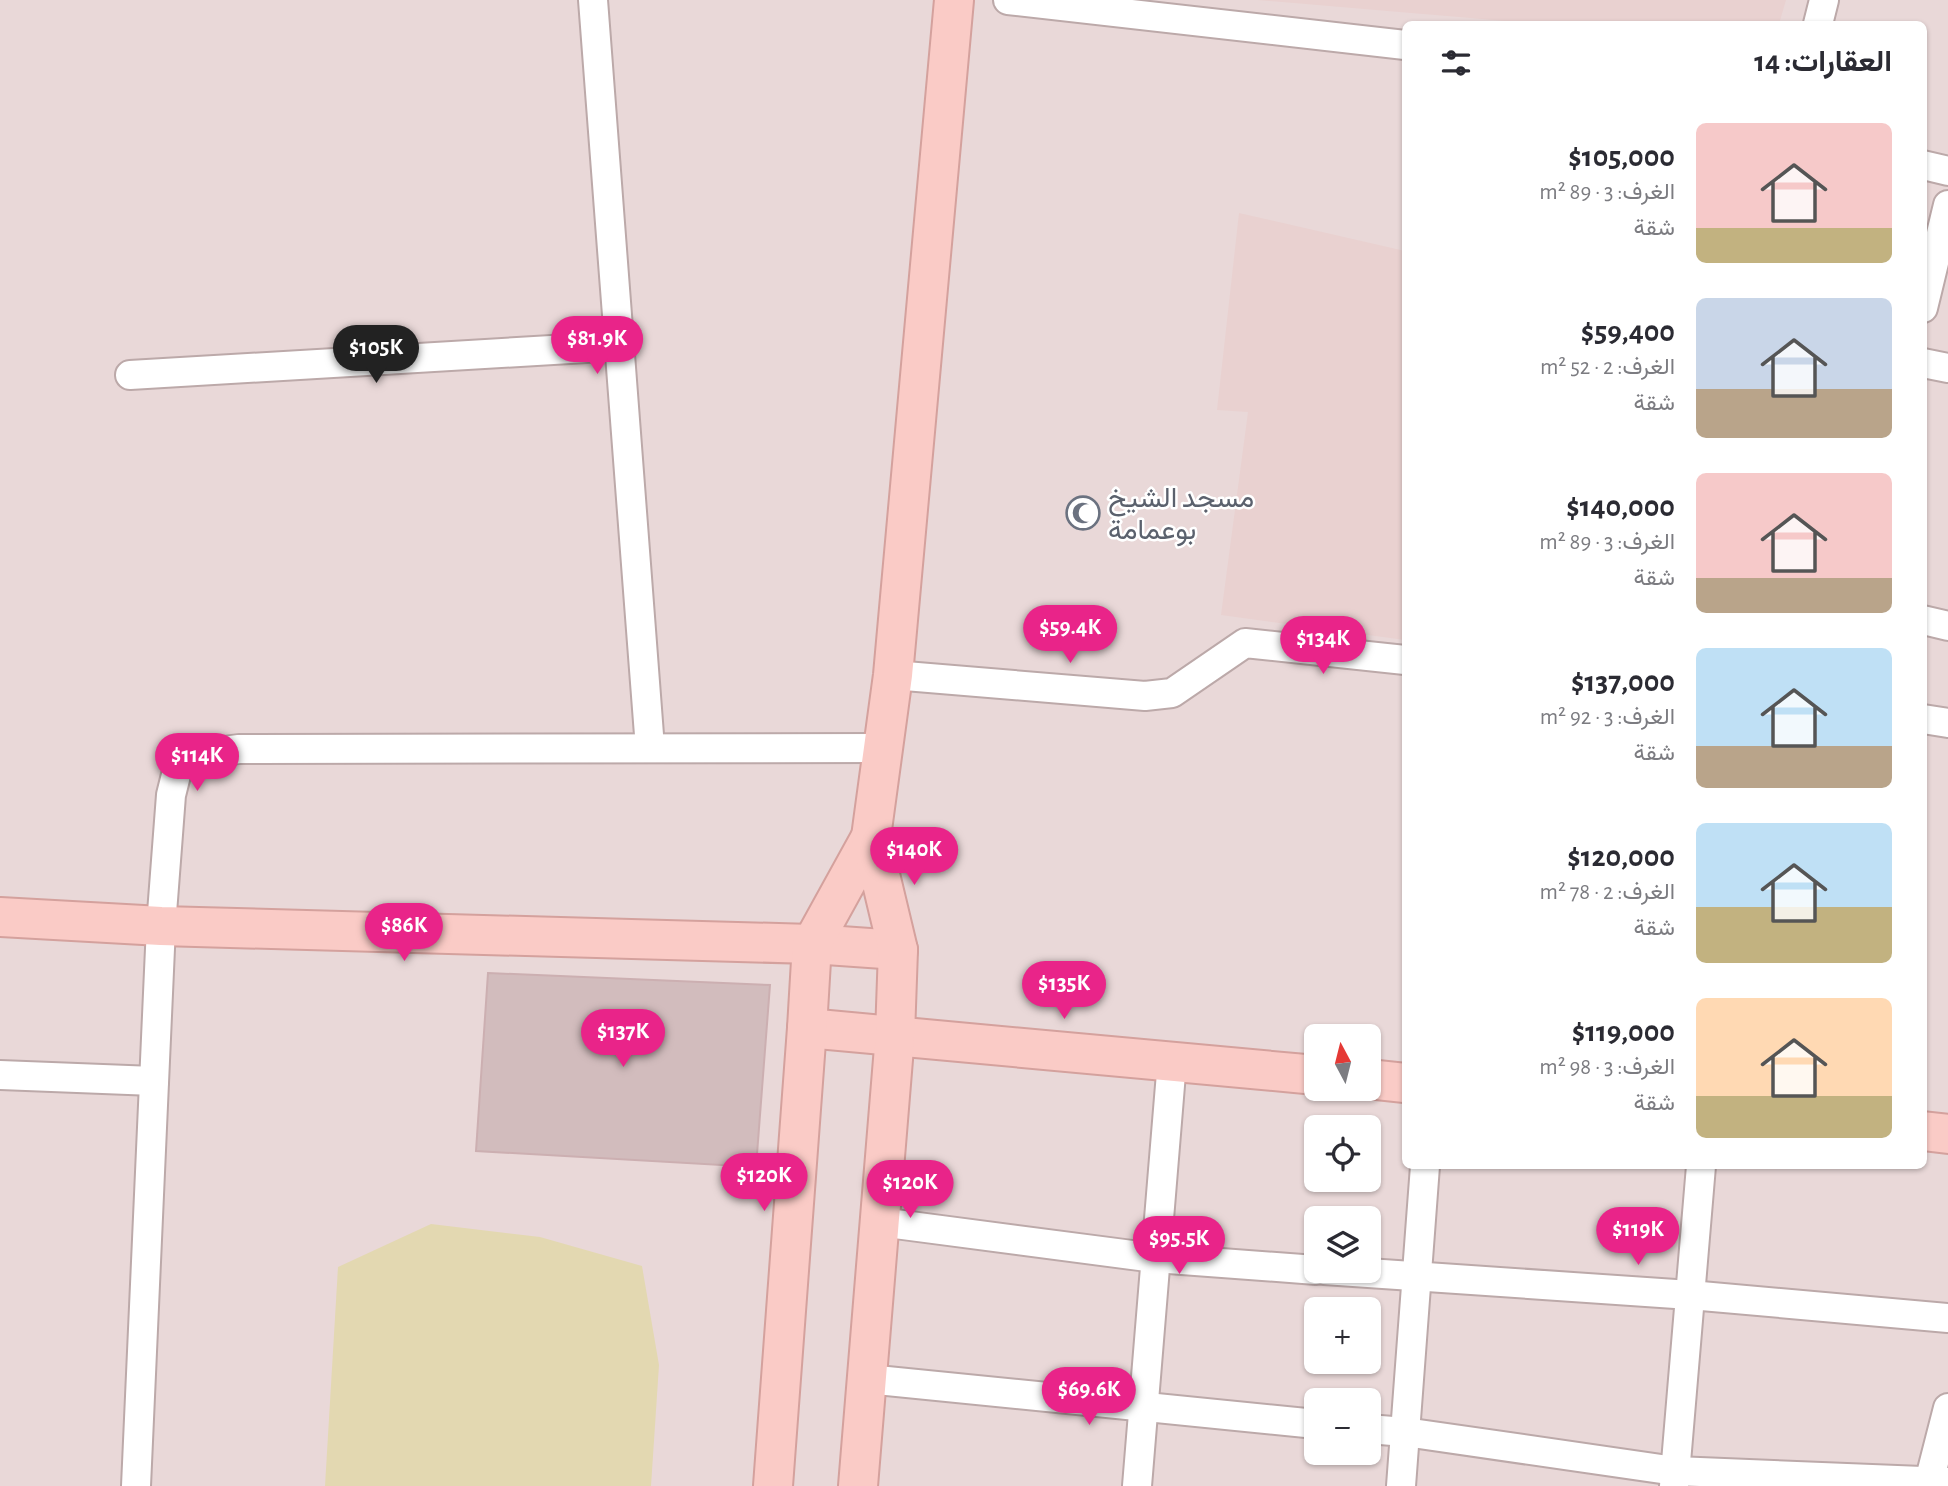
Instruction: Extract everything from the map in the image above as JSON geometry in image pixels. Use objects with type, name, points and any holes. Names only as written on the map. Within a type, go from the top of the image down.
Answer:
[{"type":"street","points":[[593,0],[650,748]]},
{"type":"street","points":[[858,1486],[895,1035],[898,950],[872,837],[893,675],[954,0]]},
{"type":"street","points":[[1008,0],[1402,44]]},
{"type":"street","points":[[1819,21],[1824,0]]},
{"type":"street","points":[[1927,166],[1948,171]]},
{"type":"street","points":[[1927,292],[1948,205]]},
{"type":"street","points":[[131,375],[620,346]]},
{"type":"street","points":[[1927,364],[1948,368]]},
{"type":"street","points":[[1927,621],[1948,626]]},
{"type":"street","points":[[893,675],[1145,696],[1172,693],[1245,643],[1402,660]]},
{"type":"street","points":[[1927,720],[1948,723]]},
{"type":"street","points":[[136,1486],[161,926],[172,795],[178,766],[201,754],[239,749],[883,748]]},
{"type":"street","points":[[773,1486],[812,944],[872,837]]},
{"type":"street","points":[[0,917],[161,926],[812,944],[898,950]]},
{"type":"street","points":[[807,1028],[1304,1073]]},
{"type":"street","points":[[1136,1486],[1172,1061]]},
{"type":"street","points":[[0,1075],[154,1081]]},
{"type":"street","points":[[1381,1080],[1402,1083]]},
{"type":"street","points":[[1927,1132],[1948,1134]]},
{"type":"street","points":[[1401,1486],[1425,1169]]},
{"type":"street","points":[[1674,1478],[1701,1169]]},
{"type":"street","points":[[880,1222],[1155,1258],[1304,1269]]},
{"type":"street","points":[[1381,1275],[1690,1295],[1948,1318]]},
{"type":"street","points":[[867,1379],[1304,1423]]},
{"type":"street","points":[[1381,1430],[1674,1478],[1935,1483],[1948,1408]]},
{"type":"shaded area","points":[[0,0],[1948,0],[1948,1486],[0,1486]]},
{"type":"shaded area","points":[[1257,0],[1786,0],[1780,21],[1505,21]]},
{"type":"shaded area","points":[[1239,213],[1402,250],[1402,640],[1221,615],[1248,412],[1217,410]]},
{"type":"shaded area","points":[[431,1224],[540,1237],[642,1266],[659,1365],[651,1486],[325,1486],[338,1267]]},
{"type":"building","points":[[488,973],[770,985],[756,1167],[476,1151]]},
{"type":"place","name":"مسجد الشيخ بوعمامة","points":[[1083,513]]}]
